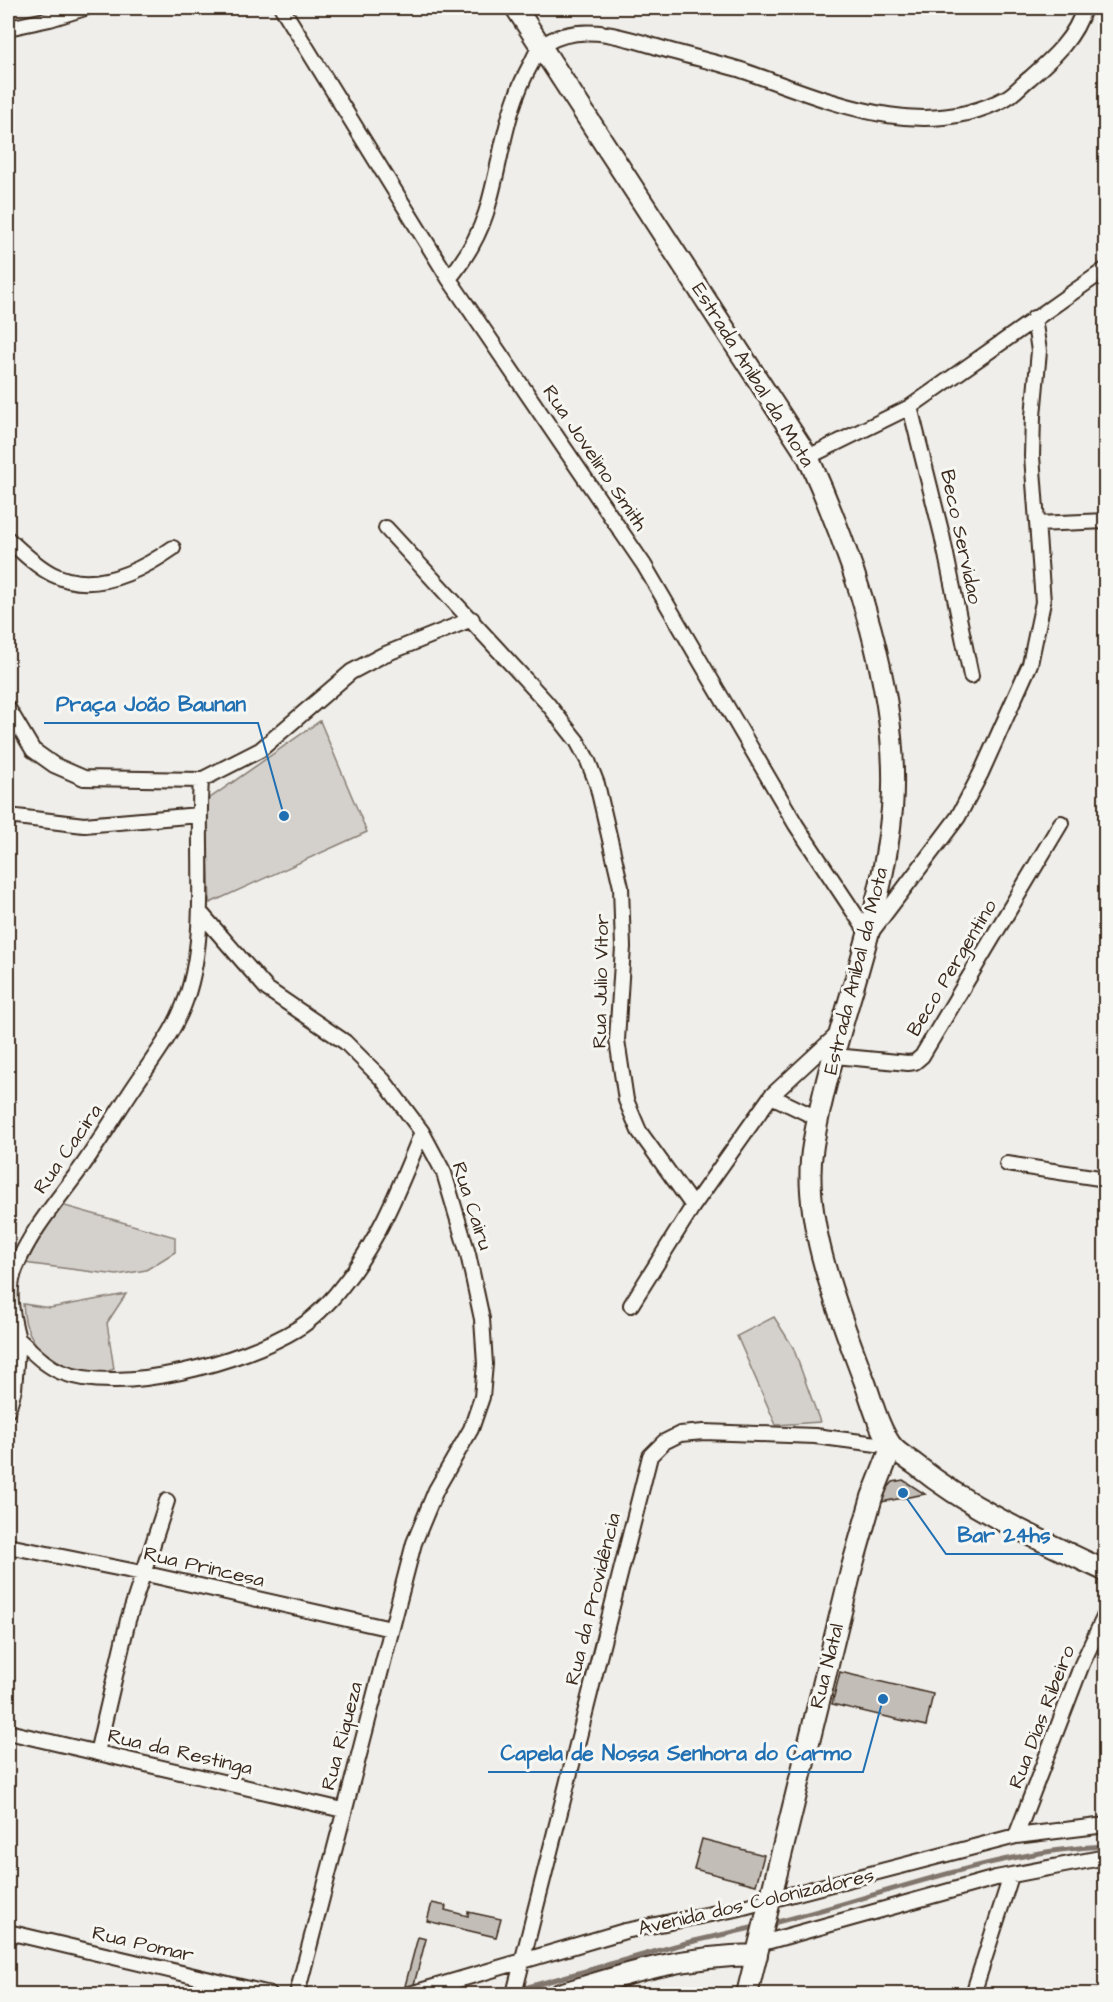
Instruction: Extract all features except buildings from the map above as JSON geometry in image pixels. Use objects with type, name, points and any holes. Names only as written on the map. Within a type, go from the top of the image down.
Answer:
[{"type":"street","points":[[8,28],[50,19],[85,8]]},
{"type":"street","name":"Rua Jovelino Smith","points":[[282,8],[449,279],[644,565],[796,825],[869,935]]},
{"type":"street","name":"Estrada Anibal da Mota","points":[[516,8],[808,457],[839,527],[854,570],[884,694],[890,742],[892,807],[869,935],[835,1056],[808,1172],[811,1200],[832,1293],[873,1406],[892,1446],[942,1487],[1014,1527],[1106,1571]]},
{"type":"street","points":[[449,279],[464,260],[485,215],[508,114],[518,87],[541,45],[561,35],[597,32],[725,65],[812,95],[890,117],[939,118],[973,110],[1007,98],[1049,61],[1068,40],[1084,8]]},
{"type":"street","points":[[808,457],[910,407],[1106,269]]},
{"type":"street","points":[[869,935],[958,817],[986,763],[1030,664],[1043,602],[1032,456],[1039,351],[1034,318]]},
{"type":"street","name":"Beco Servidao","points":[[910,407],[940,525],[971,676]]},
{"type":"street","points":[[1037,524],[1106,521]]},
{"type":"street","name":"Rua Julio Vitor","points":[[386,528],[471,619],[577,741],[597,784],[621,887],[623,946],[616,1040],[626,1100],[639,1131],[693,1206]]},
{"type":"street","points":[[8,539],[49,573],[64,579],[91,582],[120,577],[148,566],[173,548]]},
{"type":"street","points":[[8,708],[33,750],[54,765],[84,778],[201,780],[260,750],[351,672],[383,654],[471,619]]},
{"type":"street","name":"Rua Cacira","points":[[8,1410],[14,1389],[18,1339],[12,1318],[11,1292],[15,1268],[45,1215],[81,1168],[174,1025],[192,980],[200,912],[201,780]]},
{"type":"street","points":[[8,816],[84,825],[199,815]]},
{"type":"street","name":"Beco Pergentino","points":[[835,1056],[908,1063],[915,1062],[922,1056],[1061,823]]},
{"type":"street","name":"Rua Cairu","points":[[200,912],[267,989],[353,1049],[383,1080],[422,1132],[444,1173],[468,1254],[482,1319],[485,1364],[482,1396],[471,1429],[436,1490]]},
{"type":"street","points":[[631,1305],[693,1206],[771,1096],[843,1029]]},
{"type":"street","points":[[771,1096],[819,1119]]},
{"type":"street","points":[[18,1339],[60,1372],[88,1379],[120,1381],[166,1374],[224,1361],[298,1329],[340,1290],[370,1245],[392,1204],[422,1132]]},
{"type":"street","points":[[1007,1164],[1106,1179]]},
{"type":"street","name":"Rua da Providência","points":[[514,1995],[650,1456],[664,1442],[680,1434],[704,1432],[815,1436],[892,1446]]},
{"type":"street","name":"Rua Natal","points":[[747,1995],[852,1567],[872,1497],[892,1446]]},
{"type":"street","name":"Rua Riqueza","points":[[297,1995],[343,1810],[414,1543],[436,1490]]},
{"type":"street","points":[[97,1753],[142,1573],[167,1501]]},
{"type":"street","name":"Rua Princesa","points":[[8,1546],[142,1573],[391,1629]]},
{"type":"street","name":"Rua Dias Ribeiro","points":[[1016,1836],[1082,1664],[1106,1613]]},
{"type":"street","name":"Rua da Restinga","points":[[8,1732],[343,1810]]},
{"type":"street","name":"Avenida dos Colonizadores","points":[[410,1995],[522,1966],[625,1931],[768,1906],[1016,1836],[1106,1825]]},
{"type":"street","name":"Avenida dos Colonizadores","points":[[560,1995],[669,1962],[759,1945],[1011,1876],[1065,1863],[1106,1857]]},
{"type":"street","points":[[973,1995],[1011,1876]]},
{"type":"street","name":"Rua Pomar","points":[[8,1932],[270,1995]]},
{"type":"shaded area","points":[[320,721],[367,832],[210,903],[206,801]]},
{"type":"shaded area","points":[[58,1204],[175,1237],[175,1252],[146,1270],[117,1275],[24,1263],[27,1254]]},
{"type":"shaded area","points":[[126,1294],[107,1323],[114,1369],[101,1373],[88,1373],[63,1366],[41,1350],[26,1325],[23,1304],[50,1308]]},
{"type":"shaded area","points":[[774,1317],[793,1347],[820,1422],[776,1425],[737,1336]]},
{"type":"waterway","points":[[769,1924],[1020,1856],[1106,1846]]},
{"type":"waterway","points":[[503,1994],[686,1943],[760,1926]]},
{"type":"place","name":"Praça João Baunan","points":[[284,816]]},
{"type":"place","name":"Bar 24hs","points":[[903,1493]]},
{"type":"place","name":"Capela de Nossa Senhora do Carmo","points":[[883,1699]]}]
